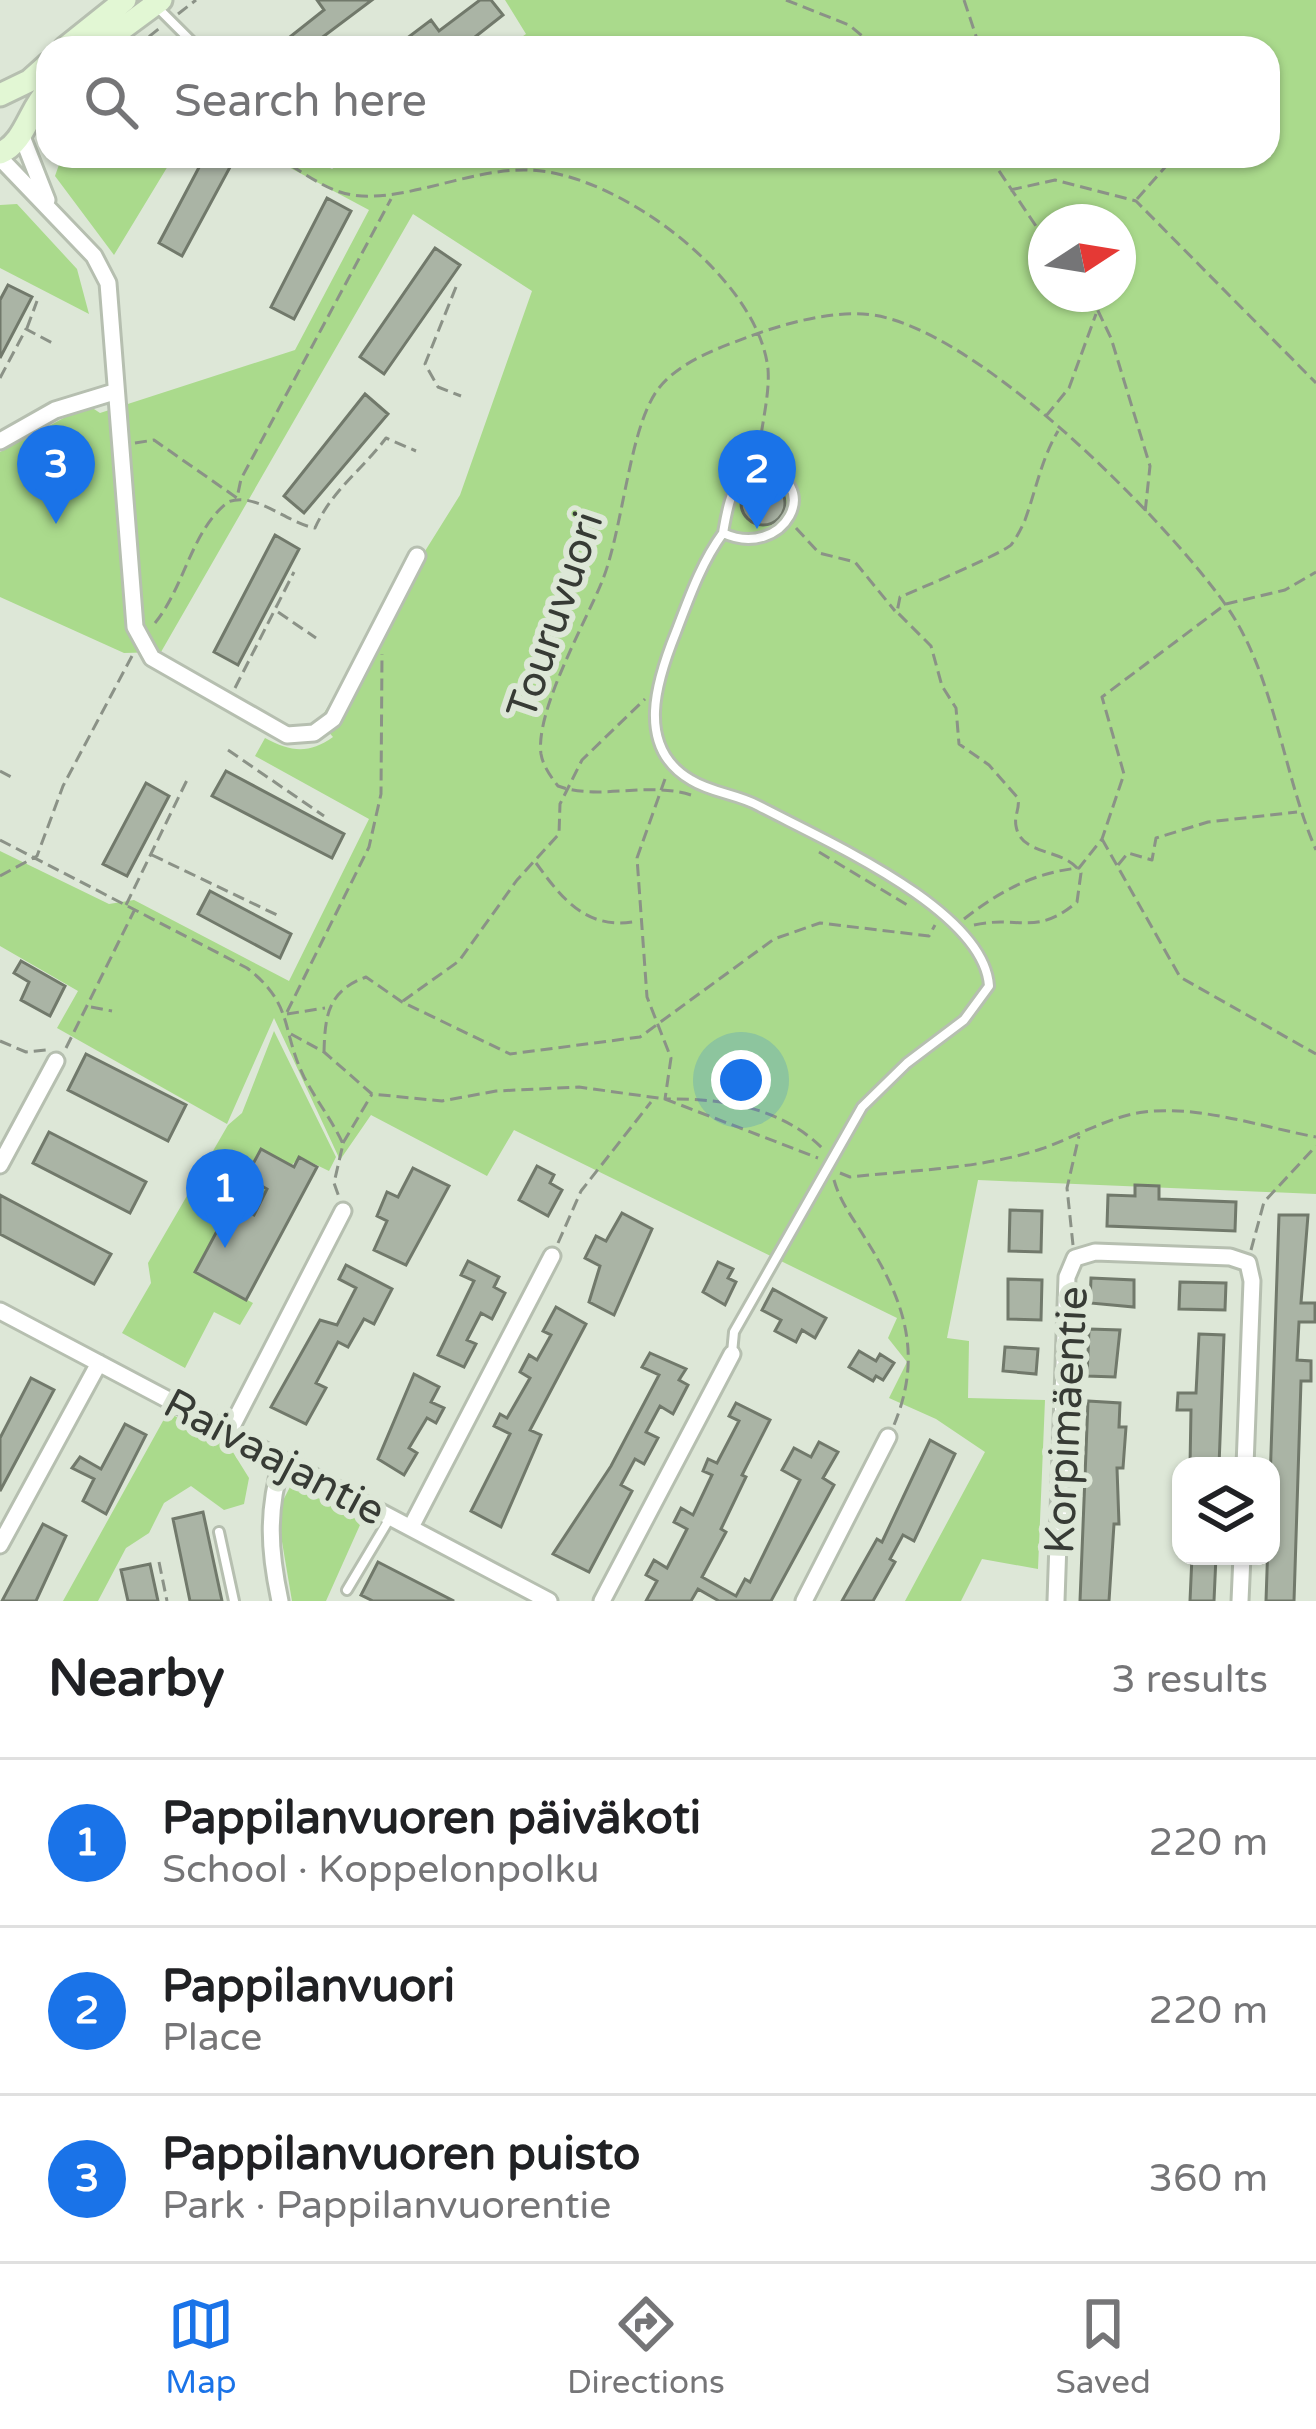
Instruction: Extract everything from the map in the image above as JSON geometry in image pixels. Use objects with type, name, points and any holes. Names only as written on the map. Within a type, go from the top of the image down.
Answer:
[{"type":"main road","points":[[79,36],[125,0]]},
{"type":"main road","points":[[112,36],[156,2]]},
{"type":"main road","points":[[22,129],[17,107],[0,96],[36,72]]},
{"type":"main road","points":[[0,156],[36,108]]},
{"type":"street","points":[[22,129],[50,208]]},
{"type":"street","points":[[0,156],[94,256],[108,283],[114,392],[140,643],[163,666],[287,735],[314,734],[333,719],[417,556]]},
{"type":"street","points":[[0,441],[55,410],[114,392]]},
{"type":"street","points":[[0,1165],[61,1055]]},
{"type":"street","points":[[229,1432],[343,1211]]},
{"type":"street","name":"Korpimäentie","points":[[1056,1601],[1067,1277],[1075,1258],[1095,1252],[1230,1257],[1248,1263]]},
{"type":"street","points":[[411,1526],[552,1256]]},
{"type":"street","points":[[1245,1457],[1248,1263]]},
{"type":"street","name":"Raivaajantie","points":[[0,1311],[549,1601]]},
{"type":"street","points":[[602,1601],[732,1354]]},
{"type":"street","points":[[0,1545],[99,1363]]},
{"type":"street","points":[[804,1601],[888,1437]]},
{"type":"street","points":[[280,1601],[269,1548],[269,1502],[282,1460]]},
{"type":"street","points":[[1240,1601],[1242,1565]]},
{"type":"lane","points":[[156,2],[186,36]]},
{"type":"lane","points":[[723,533],[759,538],[789,521],[794,503],[790,483],[776,470],[758,465],[742,475],[730,494],[723,533],[699,572],[653,691],[656,730],[670,762],[688,779],[753,802],[935,905],[957,925],[988,975],[983,999],[862,1107],[734,1332],[732,1354]]},
{"type":"lane","points":[[347,1590],[390,1517]]},
{"type":"lane","points":[[219,1532],[234,1601]]},
{"type":"path","points":[[786,0],[849,25],[862,36]]},
{"type":"path","points":[[964,0],[976,36]]},
{"type":"path","points":[[297,168],[340,192],[392,197],[485,171],[535,170],[602,192],[676,230],[724,276],[757,334],[768,370],[758,465]]},
{"type":"path","points":[[996,168],[1028,216]]},
{"type":"path","points":[[1136,200],[1170,168]]},
{"type":"path","points":[[1010,190],[1055,180],[1136,200],[1316,382]]},
{"type":"path","points":[[140,643],[170,604],[205,526],[238,498],[241,479],[392,197]]},
{"type":"path","points":[[456,287],[425,364],[438,387],[461,396]]},
{"type":"path","points":[[0,378],[37,301]]},
{"type":"path","points":[[1045,417],[1069,388],[1096,313]]},
{"type":"path","points":[[1096,313],[1111,338],[1150,466],[1144,513]]},
{"type":"path","name":"Touruvuori","points":[[572,791],[558,786],[548,773],[541,753],[545,719],[610,563],[656,393],[686,364],[757,334],[815,319],[866,314],[934,335],[1045,417],[1144,513],[1226,604],[1248,647],[1299,812],[1316,850]]},
{"type":"path","points":[[26,329],[56,345]]},
{"type":"path","points":[[896,612],[900,597],[935,586],[951,570],[1010,545],[1024,525],[1035,479],[1059,430]]},
{"type":"path","points":[[120,444],[154,440],[238,498],[315,528],[337,489],[368,463],[386,437],[416,451]]},
{"type":"path","points":[[789,521],[819,553],[855,562],[931,646],[942,686],[956,708],[959,744],[989,765],[1018,798],[1015,825],[1021,839],[1031,848],[1058,852],[1079,868]]},
{"type":"path","points":[[966,937],[973,925],[987,922],[1036,925],[1055,920],[1077,902],[1079,868],[1102,838],[1124,774],[1102,698],[1226,604],[1285,590],[1314,571],[1316,564]]},
{"type":"path","points":[[228,700],[294,572]]},
{"type":"path","points":[[276,611],[316,638]]},
{"type":"path","points":[[286,1014],[347,895],[373,830],[381,794],[386,661],[374,640]]},
{"type":"path","points":[[0,876],[37,856],[63,786],[123,666]]},
{"type":"path","points":[[402,1002],[458,961],[559,834],[560,804],[572,791],[583,760],[653,691]]},
{"type":"path","points":[[228,750],[324,816]]},
{"type":"path","points":[[0,771],[13,778]]},
{"type":"path","points":[[125,906],[188,778]]},
{"type":"path","points":[[572,791],[663,788],[693,795]]},
{"type":"path","points":[[663,788],[637,858],[647,997],[661,1022],[671,1058],[665,1099]]},
{"type":"path","points":[[1117,866],[1128,853],[1152,860],[1156,838],[1208,822],[1299,812]]},
{"type":"path","points":[[1102,838],[1180,977],[1316,1054]]},
{"type":"path","points":[[0,840],[247,968],[271,987],[286,1014],[307,1083],[343,1144]]},
{"type":"path","points":[[324,1052],[327,1008],[344,985],[366,977],[402,1002],[510,1054],[640,1037],[774,939],[820,923],[920,935],[936,932],[927,916],[807,845]]},
{"type":"path","points":[[151,854],[277,915]]},
{"type":"path","points":[[535,861],[569,909],[616,925],[640,920]]},
{"type":"path","points":[[957,925],[996,893],[1055,870],[1079,868]]},
{"type":"path","points":[[0,1041],[26,1052],[61,1055],[134,910]]},
{"type":"path","points":[[89,1006],[112,1011]]},
{"type":"path","points":[[286,1014],[327,1008]]},
{"type":"path","points":[[290,1034],[324,1052],[372,1094],[442,1101],[496,1091],[579,1087],[652,1100],[708,1098],[752,1107],[811,1132],[850,1177],[940,1168],[1039,1150],[1109,1120],[1177,1111],[1316,1137]]},
{"type":"path","points":[[343,1211],[334,1183],[343,1144],[372,1094]]},
{"type":"path","points":[[665,1099],[831,1159]]},
{"type":"path","points":[[552,1256],[581,1192],[652,1100]]},
{"type":"path","points":[[1075,1258],[1067,1188],[1080,1132]]},
{"type":"path","points":[[1248,1263],[1264,1202],[1316,1146]]},
{"type":"path","points":[[831,1159],[841,1202],[890,1281],[907,1330],[911,1384],[888,1437]]},
{"type":"path","points":[[159,1562],[167,1601]]},
{"type":"green space","points":[[505,0],[1316,0],[1316,1194],[978,1180],[947,1338],[969,1341],[968,1398],[1045,1400],[1038,1569],[982,1559],[961,1601],[905,1601],[985,1452],[936,1419],[889,1398],[907,1362],[888,1338],[897,1318],[514,1130],[487,1176],[371,1115],[340,1160],[274,1018],[227,1124],[57,1028],[78,991],[0,946],[0,851],[109,904],[134,900],[289,981],[369,819],[255,756],[265,738],[300,749],[333,737],[319,721],[460,495],[532,291],[413,214],[161,652],[124,653],[0,597],[0,452],[88,405],[100,413],[295,350],[369,210],[290,168],[1280,168],[1280,36],[523,36]]},
{"type":"green space","points":[[58,168],[167,168],[114,255],[55,176]]},
{"type":"green space","points":[[17,204],[77,269],[89,314],[0,268],[0,205]]},
{"type":"green space","points":[[274,1031],[336,1157],[329,1171],[300,1157],[267,1189],[254,1215],[232,1204],[195,1272],[253,1303],[240,1325],[214,1312],[185,1368],[122,1333],[151,1283],[148,1263],[228,1125],[242,1113]]},
{"type":"green space","points":[[168,1412],[231,1449],[249,1478],[244,1504],[224,1510],[191,1486],[164,1503],[149,1533],[126,1548],[98,1601],[63,1601]]},
{"type":"green space","points":[[290,1487],[364,1516],[326,1601],[292,1601],[277,1512]]},
{"type":"building","points":[[317,0],[372,0],[324,36],[291,36],[324,10]]},
{"type":"building","points":[[480,0],[491,0],[503,15],[476,36],[410,36],[431,20],[439,31]]},
{"type":"building","points":[[199,168],[230,168],[182,256],[159,243]]},
{"type":"building","points":[[327,198],[351,211],[294,319],[271,307]]},
{"type":"building","points":[[435,248],[460,265],[384,374],[360,357]]},
{"type":"building","points":[[8,285],[32,297],[0,358],[0,300]]},
{"type":"building","points":[[365,394],[388,414],[304,513],[284,496]]},
{"type":"building","points":[[763,481],[778,488],[785,503],[778,518],[763,525],[748,518],[741,503],[748,488]]},
{"type":"building","points":[[275,535],[299,549],[238,665],[214,652]]},
{"type":"building","points":[[226,771],[344,834],[332,858],[212,796]]},
{"type":"building","points":[[146,783],[169,796],[127,876],[103,864]]},
{"type":"building","points":[[210,891],[291,934],[280,958],[198,914]]},
{"type":"building","points":[[21,961],[65,986],[50,1016],[21,1000],[29,982],[14,973]]},
{"type":"building","points":[[86,1054],[186,1105],[168,1141],[68,1090]]},
{"type":"building","points":[[49,1132],[146,1182],[130,1213],[33,1163]]},
{"type":"building","points":[[261,1149],[294,1167],[299,1157],[317,1167],[246,1300],[195,1272],[232,1203],[254,1215],[267,1189],[246,1177]]},
{"type":"building","points":[[537,1166],[554,1175],[550,1183],[562,1190],[548,1216],[519,1200]]},
{"type":"building","points":[[413,1168],[449,1186],[406,1265],[374,1250],[387,1221],[377,1216],[387,1192],[398,1197]]},
{"type":"building","points":[[1135,1185],[1159,1186],[1159,1199],[1236,1202],[1235,1231],[1107,1226],[1108,1195],[1135,1196]]},
{"type":"building","points":[[0,1195],[111,1254],[94,1284],[0,1234]]},
{"type":"building","points":[[1010,1210],[1042,1211],[1041,1252],[1009,1251]]},
{"type":"building","points":[[622,1213],[652,1229],[614,1315],[589,1302],[600,1266],[585,1258],[596,1236],[606,1241]]},
{"type":"building","points":[[1279,1215],[1308,1215],[1301,1303],[1315,1303],[1315,1322],[1299,1322],[1297,1360],[1311,1361],[1311,1381],[1301,1381],[1294,1601],[1266,1601],[1267,1565],[1280,1565],[1280,1457],[1271,1457]]},
{"type":"building","points":[[468,1261],[499,1277],[494,1287],[505,1293],[492,1319],[481,1313],[467,1340],[476,1344],[464,1367],[438,1355],[474,1281],[461,1275]]},
{"type":"building","points":[[718,1262],[733,1269],[728,1278],[736,1282],[725,1305],[703,1292]]},
{"type":"building","points":[[346,1265],[392,1289],[374,1324],[364,1319],[348,1347],[338,1342],[316,1383],[326,1388],[306,1424],[271,1407],[320,1320],[337,1325],[356,1288],[339,1279]]},
{"type":"building","points":[[1091,1278],[1134,1280],[1134,1307],[1090,1303]]},
{"type":"building","points":[[1008,1279],[1042,1280],[1041,1320],[1008,1319]]},
{"type":"building","points":[[1180,1282],[1226,1283],[1225,1310],[1179,1309]]},
{"type":"building","points":[[773,1289],[826,1318],[815,1338],[802,1330],[796,1342],[775,1331],[781,1320],[762,1310]]},
{"type":"building","points":[[556,1307],[586,1324],[530,1430],[541,1435],[501,1527],[471,1511],[510,1434],[494,1426],[500,1414],[507,1418],[530,1378],[520,1372],[529,1355],[537,1360],[551,1335],[543,1331]]},
{"type":"building","points":[[1089,1329],[1120,1330],[1115,1377],[1087,1376]]},
{"type":"building","points":[[1199,1334],[1224,1335],[1219,1457],[1190,1457],[1191,1410],[1177,1410],[1178,1393],[1196,1393]]},
{"type":"building","points":[[1005,1347],[1038,1349],[1036,1374],[1003,1371]]},
{"type":"building","points":[[859,1351],[876,1361],[880,1354],[894,1363],[883,1380],[876,1376],[873,1381],[849,1367]]},
{"type":"building","points":[[650,1353],[686,1369],[679,1380],[688,1385],[673,1414],[660,1406],[646,1432],[658,1438],[644,1464],[635,1459],[621,1485],[632,1491],[589,1572],[553,1554],[611,1466],[659,1375],[642,1367]]},
{"type":"building","points":[[414,1374],[439,1387],[431,1402],[444,1408],[436,1423],[427,1418],[409,1448],[417,1453],[404,1475],[378,1459]]},
{"type":"building","points":[[31,1378],[54,1390],[0,1491],[0,1438]]},
{"type":"building","points":[[1088,1401],[1120,1403],[1119,1427],[1126,1427],[1123,1468],[1117,1468],[1119,1524],[1114,1524],[1109,1601],[1080,1601]]},
{"type":"building","points":[[736,1403],[770,1420],[742,1475],[746,1477],[721,1529],[726,1532],[702,1577],[736,1596],[745,1579],[750,1582],[800,1480],[782,1470],[794,1448],[811,1457],[819,1442],[838,1452],[823,1478],[834,1485],[771,1601],[719,1601],[698,1589],[691,1601],[646,1601],[657,1581],[646,1575],[654,1560],[667,1568],[687,1529],[674,1522],[681,1508],[693,1515],[712,1475],[703,1471],[708,1459],[717,1463],[739,1421],[729,1416]]},
{"type":"building","points":[[125,1424],[146,1435],[106,1514],[83,1501],[94,1479],[72,1468],[80,1457],[101,1469]]},
{"type":"building","points":[[930,1440],[955,1454],[914,1541],[903,1535],[890,1559],[895,1562],[873,1601],[842,1601],[877,1539],[882,1542]]},
{"type":"building","points":[[203,1512],[222,1601],[190,1601],[173,1519]]},
{"type":"building","points":[[43,1524],[66,1536],[36,1601],[2,1601]]},
{"type":"building","points":[[378,1562],[454,1601],[373,1601],[361,1595]]},
{"type":"building","points":[[150,1564],[158,1601],[128,1601],[121,1570]]},
{"type":"building","points":[[1192,1565],[1216,1565],[1214,1601],[1190,1601]]},
{"type":"place","name":"Pappilanvuoren puisto","points":[[56,524]]},
{"type":"place","name":"Pappilanvuori","points":[[757,529]]},
{"type":"place","name":"Pappilanvuoren päiväkoti","points":[[225,1248]]}]
